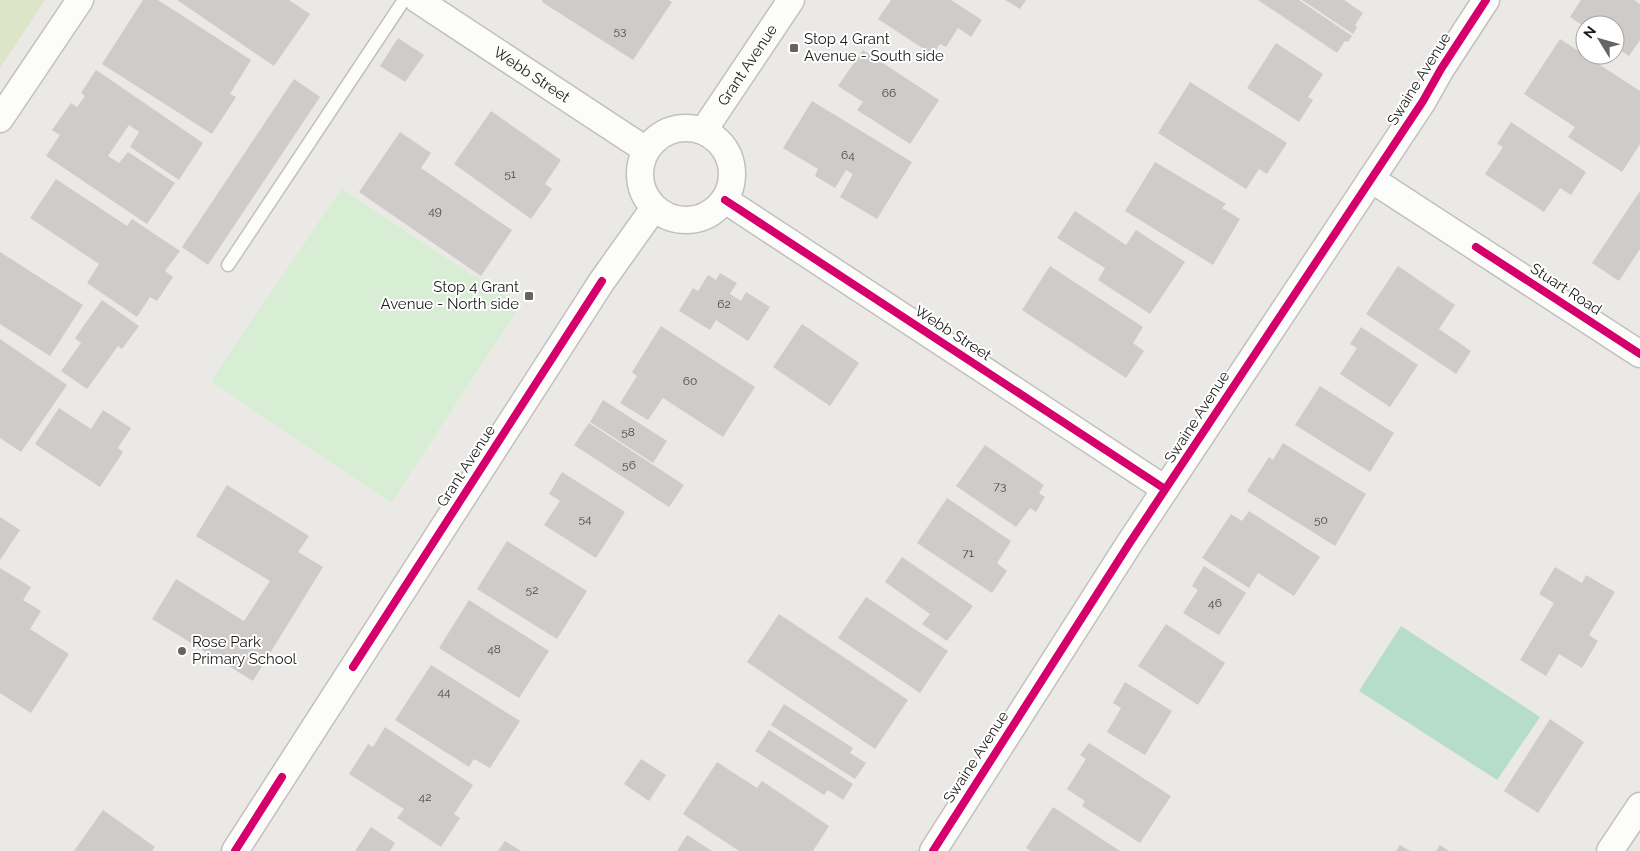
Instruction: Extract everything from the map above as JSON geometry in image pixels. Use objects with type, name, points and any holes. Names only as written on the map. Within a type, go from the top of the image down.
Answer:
[{"type":"street","points":[[0,119],[80,0]]},
{"type":"street","name":"Webb Street","points":[[418,0],[646,150]]},
{"type":"street","name":"Grant Avenue","points":[[704,130],[790,0]]},
{"type":"street","name":"Swaine Avenue","points":[[933,851],[1165,489],[1424,101],[1441,69],[1486,0]]},
{"type":"street","points":[[687,127],[704,130],[718,139],[728,152],[733,168],[732,184],[725,200],[714,212],[699,219],[682,221],[667,216],[654,208],[644,195],[640,179],[641,163],[646,150],[656,138],[671,130],[687,127]]},
{"type":"street","name":"Stuart Road","points":[[1371,179],[1640,354]]},
{"type":"street","name":"Webb Street","points":[[725,200],[1165,489]]},
{"type":"street","name":"Grant Avenue","points":[[235,851],[602,281],[654,208]]},
{"type":"street","points":[[1610,851],[1640,806]]},
{"type":"lane","points":[[228,265],[404,0]]},
{"type":"green space","points":[[0,0],[45,0],[0,68]]},
{"type":"green space","points":[[341,189],[520,306],[391,503],[211,381]]},
{"type":"green space","points":[[1401,626],[1540,717],[1497,780],[1359,691]]},
{"type":"building","points":[[143,0],[158,0],[251,60],[230,94],[236,97],[212,134],[102,64]]},
{"type":"building","points":[[177,0],[289,0],[310,14],[274,66]]},
{"type":"building","points":[[543,0],[668,0],[672,2],[633,60],[542,2]]},
{"type":"building","points":[[891,0],[951,0],[982,20],[971,37],[958,28],[946,47],[940,44],[933,55],[878,19]]},
{"type":"building","points":[[1005,0],[1026,0],[1020,9]]},
{"type":"building","points":[[1258,0],[1299,0],[1352,36],[1348,42],[1345,41],[1337,53]]},
{"type":"building","points":[[1302,0],[1344,0],[1363,13],[1355,25],[1357,27],[1353,34]]},
{"type":"building","points":[[1581,0],[1634,0],[1640,4],[1640,40],[1629,56],[1625,53],[1625,15],[1575,15],[1575,20],[1570,17]]},
{"type":"building","points":[[398,38],[424,55],[405,82],[380,66]]},
{"type":"building","points":[[1560,39],[1575,49],[1575,65],[1600,65],[1640,91],[1640,144],[1622,172],[1568,137],[1575,127],[1524,94]]},
{"type":"building","points":[[1276,43],[1323,74],[1308,97],[1313,100],[1299,122],[1247,88]]},
{"type":"building","points":[[863,50],[939,100],[910,144],[857,110],[863,102],[838,86]]},
{"type":"building","points":[[96,70],[203,143],[179,180],[130,147],[139,132],[129,125],[108,156],[119,163],[128,152],[175,183],[147,224],[46,156],[60,135],[52,130],[71,103],[77,107],[85,96],[81,93]]},
{"type":"building","points":[[294,79],[320,97],[208,265],[182,247]]},
{"type":"building","points":[[1190,82],[1287,143],[1267,174],[1259,169],[1246,189],[1158,133]]},
{"type":"building","points":[[812,101],[912,162],[877,219],[840,197],[853,174],[846,170],[835,188],[815,176],[818,169],[783,148]]},
{"type":"building","points":[[491,111],[561,160],[545,184],[552,189],[531,219],[454,164]]},
{"type":"building","points":[[1511,122],[1586,172],[1571,195],[1560,188],[1544,212],[1485,174],[1503,147],[1497,144]]},
{"type":"building","points":[[400,132],[431,153],[421,168],[512,230],[481,276],[359,192]]},
{"type":"building","points":[[1155,162],[1226,204],[1222,208],[1240,219],[1213,265],[1125,211]]},
{"type":"building","points":[[56,179],[127,226],[132,219],[180,251],[165,271],[173,277],[157,301],[150,297],[137,317],[87,283],[99,264],[30,218]]},
{"type":"building","points":[[1640,191],[1640,249],[1619,281],[1592,263]]},
{"type":"building","points":[[1075,211],[1126,245],[1136,230],[1185,262],[1150,314],[1098,280],[1105,268],[1057,238]]},
{"type":"building","points":[[0,252],[83,305],[50,356],[0,324]]},
{"type":"building","points":[[1050,266],[1143,327],[1133,343],[1144,351],[1126,378],[1022,310]]},
{"type":"building","points":[[1398,266],[1455,305],[1439,329],[1471,351],[1456,374],[1366,314]]},
{"type":"building","points":[[720,273],[737,283],[730,294],[741,301],[746,292],[770,307],[748,341],[716,320],[710,330],[679,311],[693,288],[698,291],[708,275],[716,280]]},
{"type":"building","points":[[102,300],[139,326],[122,349],[118,346],[87,389],[61,371],[81,343],[75,338]]},
{"type":"building","points":[[802,324],[859,363],[830,406],[773,367]]},
{"type":"building","points":[[661,326],[755,387],[723,437],[663,398],[648,420],[620,403],[637,376],[632,372]]},
{"type":"building","points":[[1361,327],[1418,365],[1390,407],[1340,374],[1357,348],[1350,344]]},
{"type":"building","points":[[0,339],[67,385],[21,452],[0,438]]},
{"type":"building","points":[[1320,386],[1394,433],[1370,472],[1295,425]]},
{"type":"building","points":[[603,400],[667,441],[653,463],[590,422]]},
{"type":"building","points":[[59,408],[91,429],[103,410],[131,428],[118,448],[123,452],[100,487],[35,444]]},
{"type":"building","points":[[589,423],[684,485],[669,507],[574,445]]},
{"type":"building","points":[[1283,443],[1366,494],[1335,546],[1247,491],[1269,457],[1273,460]]},
{"type":"building","points":[[985,445],[1044,485],[1039,493],[1045,497],[1036,512],[1030,508],[1016,527],[956,486]]},
{"type":"building","points":[[562,472],[625,512],[596,558],[544,525],[560,501],[549,494]]},
{"type":"building","points":[[227,485],[309,536],[298,552],[323,567],[253,681],[152,619],[176,579],[244,621],[270,581],[196,536]]},
{"type":"building","points":[[947,498],[1011,541],[997,563],[1007,571],[992,593],[917,543]]},
{"type":"building","points":[[1249,511],[1320,557],[1294,596],[1258,573],[1249,588],[1202,558],[1231,514],[1242,521]]},
{"type":"building","points":[[0,517],[20,530],[0,560]]},
{"type":"building","points":[[507,541],[587,591],[557,639],[477,589]]},
{"type":"building","points":[[902,557],[973,606],[947,641],[922,624],[930,614],[885,582]]},
{"type":"building","points":[[1204,566],[1246,593],[1219,635],[1183,613],[1198,590],[1192,586]]},
{"type":"building","points":[[1555,567],[1582,583],[1586,575],[1615,592],[1589,635],[1598,641],[1582,668],[1559,654],[1546,676],[1520,660],[1554,603],[1539,594]]},
{"type":"building","points":[[0,568],[31,587],[23,600],[41,611],[30,629],[69,654],[31,713],[0,693]]},
{"type":"building","points":[[866,597],[948,651],[920,693],[838,638]]},
{"type":"building","points":[[469,600],[549,651],[519,698],[439,648]]},
{"type":"building","points":[[779,614],[908,700],[875,749],[747,662]]},
{"type":"building","points":[[1166,624],[1225,663],[1198,705],[1138,666]]},
{"type":"building","points":[[431,665],[520,721],[490,768],[474,759],[469,767],[395,720]]},
{"type":"building","points":[[1125,682],[1172,711],[1145,755],[1107,732],[1121,708],[1113,703]]},
{"type":"building","points":[[784,704],[853,748],[850,753],[866,763],[855,779],[771,725]]},
{"type":"building","points":[[1550,719],[1584,742],[1538,813],[1504,791]]},
{"type":"building","points":[[385,727],[473,785],[454,814],[460,818],[441,847],[397,818],[404,809],[349,774],[368,744],[373,747]]},
{"type":"building","points":[[769,730],[853,784],[843,800],[828,790],[824,795],[755,751]]},
{"type":"building","points":[[1089,743],[1171,796],[1140,843],[1082,806],[1085,801],[1067,789],[1086,759],[1080,755]]},
{"type":"building","points":[[641,759],[666,775],[649,801],[624,784]]},
{"type":"building","points":[[717,762],[757,788],[762,781],[829,826],[813,851],[739,851],[683,814]]},
{"type":"building","points":[[1053,807],[1120,851],[1031,851],[1026,848]]},
{"type":"building","points":[[103,810],[155,847],[152,851],[74,851]]},
{"type":"building","points":[[371,827],[395,843],[390,851],[355,851]]},
{"type":"building","points":[[687,835],[712,851],[677,851]]},
{"type":"building","points":[[505,841],[521,851],[498,851]]},
{"type":"building","points":[[1400,845],[1410,851],[1396,851]]},
{"type":"building","points":[[1440,845],[1449,851],[1436,851]]},
{"type":"cycle path","points":[[933,851],[1129,544],[1423,101],[1441,69],[1486,0]]},
{"type":"cycle path","points":[[725,200],[1165,489]]},
{"type":"cycle path","points":[[1476,247],[1640,354]]},
{"type":"cycle path","points":[[353,667],[602,281]]},
{"type":"cycle path","points":[[235,851],[282,777]]},
{"type":"place","name":"Stop 4 Grant Avenue - South side","points":[[794,48]]},
{"type":"place","name":"Stop 4 Grant Avenue - North side","points":[[529,296]]},
{"type":"place","name":"Rose Park Primary School","points":[[182,651]]}]
